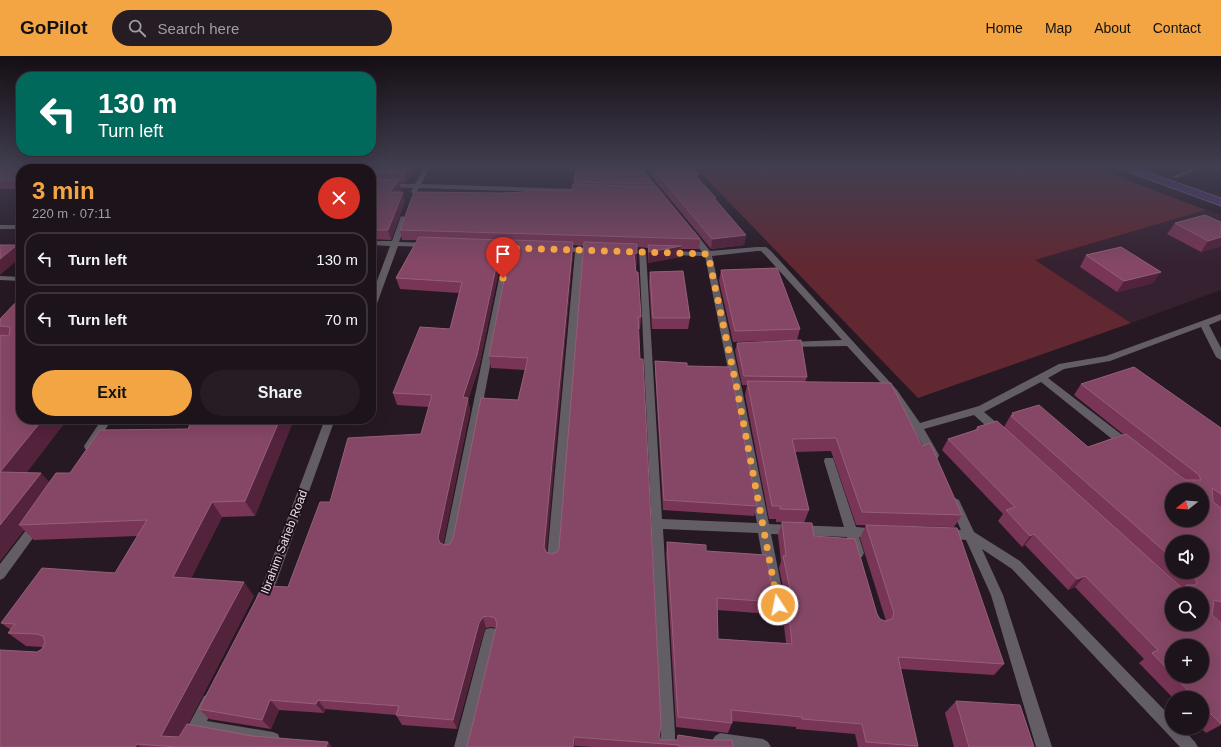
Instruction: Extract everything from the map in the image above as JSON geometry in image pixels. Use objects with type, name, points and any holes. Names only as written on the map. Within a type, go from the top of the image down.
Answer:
[{"type":"street","points":[[376,295],[411,199]]},
{"type":"street","points":[[662,199],[668,205]]},
{"type":"street","points":[[0,227],[16,227]]},
{"type":"street","points":[[688,229],[708,254],[733,347],[781,620]]},
{"type":"street","points":[[376,243],[433,246]]},
{"type":"street","points":[[478,247],[532,249]]},
{"type":"street","points":[[449,550],[509,248]]},
{"type":"street","points":[[548,249],[603,251]]},
{"type":"street","points":[[684,736],[668,741],[657,524],[646,252],[708,254],[763,249],[894,392],[929,444],[939,465]]},
{"type":"street","points":[[554,559],[579,250]]},
{"type":"street","points":[[0,278],[16,279]]},
{"type":"street","points":[[918,427],[976,411],[1062,366],[1107,359],[1221,317]]},
{"type":"street","points":[[1204,324],[1221,357]]},
{"type":"street","points":[[782,346],[850,344]]},
{"type":"street","points":[[1041,377],[1134,451]]},
{"type":"street","points":[[878,391],[894,392]]},
{"type":"street","points":[[976,411],[1007,438]]},
{"type":"street","points":[[82,458],[104,424]]},
{"type":"street","name":"Ibrahim Saheb Road","points":[[256,609],[270,583],[328,424]]},
{"type":"street","points":[[829,461],[862,568]]},
{"type":"street","points":[[951,493],[997,595],[1044,747]]},
{"type":"street","points":[[0,574],[44,515]]},
{"type":"street","points":[[657,524],[891,533]]},
{"type":"street","points":[[938,534],[969,535],[998,552],[1032,580],[1190,747]]},
{"type":"street","points":[[462,747],[491,634]]},
{"type":"street","points":[[185,747],[216,687]]},
{"type":"street","points":[[196,726],[287,741]]},
{"type":"street","points":[[708,740],[764,747]]},
{"type":"shaded area","points":[[726,199],[1178,199],[1206,210],[1035,260],[1131,323],[918,398]]},
{"type":"shaded area","points":[[1202,199],[1221,199],[1221,206]]},
{"type":"shaded area","points":[[1206,210],[1221,215],[1221,290],[1131,323],[1034,260]]},
{"type":"building","points":[[376,199],[400,199],[388,230],[376,230]]},
{"type":"building","points":[[411,199],[667,199],[700,239],[400,230]]},
{"type":"building","points":[[679,199],[715,199],[746,235],[712,239]]},
{"type":"building","points":[[1205,215],[1221,222],[1221,237],[1208,241],[1175,223]]},
{"type":"building","points":[[419,237],[502,240],[477,355],[463,397],[468,398],[438,538],[440,543],[445,545],[450,544],[453,539],[481,398],[518,400],[528,358],[489,356],[512,240],[573,242],[544,547],[546,552],[551,554],[557,552],[559,548],[584,242],[637,244],[637,253],[634,254],[636,272],[638,272],[641,317],[638,317],[640,359],[643,359],[661,725],[659,738],[660,740],[677,740],[678,735],[711,740],[732,740],[733,747],[679,747],[679,745],[574,737],[573,747],[467,747],[497,624],[495,618],[488,616],[483,617],[479,623],[453,720],[396,715],[399,706],[318,700],[316,704],[270,700],[262,720],[199,709],[263,586],[288,587],[320,502],[330,502],[348,438],[421,434],[432,395],[393,393],[420,327],[450,329],[462,282],[396,278]]},
{"type":"building","points":[[0,245],[16,245],[16,246],[0,259]]},
{"type":"building","points":[[648,245],[681,246],[649,252]]},
{"type":"building","points":[[1121,247],[1161,272],[1124,281],[1086,255]]},
{"type":"building","points":[[777,268],[800,329],[735,331],[721,270]]},
{"type":"building","points":[[683,271],[690,318],[653,318],[650,272]]},
{"type":"building","points":[[16,302],[16,424],[39,424],[0,472],[0,335],[9,336],[10,327],[0,326],[0,319]]},
{"type":"building","points":[[801,340],[807,377],[744,376],[737,343]]},
{"type":"building","points":[[655,361],[687,363],[687,366],[730,367],[757,506],[664,500]]},
{"type":"building","points":[[1134,367],[1221,428],[1221,494],[1212,488],[1213,502],[1221,508],[1221,602],[1214,600],[1212,615],[1221,623],[1221,724],[1209,712],[1209,691],[1188,691],[1181,683],[1209,683],[1209,639],[1165,639],[1165,667],[1152,653],[1158,650],[1085,576],[1077,579],[1034,534],[1030,536],[1006,510],[1015,507],[948,439],[979,429],[977,427],[997,421],[1165,573],[1165,579],[1172,579],[1181,587],[1165,587],[1165,631],[1209,631],[1209,587],[1186,587],[1186,585],[1195,585],[1197,583],[1195,579],[1209,579],[1209,535],[1165,535],[1165,552],[1011,416],[1014,415],[1012,413],[1039,405],[1088,447],[1126,434],[1185,480],[1201,480],[1199,475],[1081,384]]},
{"type":"building","points":[[747,381],[891,383],[922,446],[930,443],[962,515],[862,512],[836,438],[792,439],[809,510],[780,509],[780,506],[772,506]]},
{"type":"building","points":[[190,424],[278,424],[245,501],[212,502],[173,577],[244,582],[161,736],[179,737],[187,724],[252,736],[328,742],[326,747],[176,747],[137,744],[135,747],[0,747],[0,650],[37,652],[42,649],[45,642],[43,636],[37,634],[8,633],[15,624],[1,623],[42,568],[115,573],[147,520],[19,525],[56,473],[70,473],[100,430],[188,429]]},
{"type":"building","points":[[0,472],[41,473],[0,525]]},
{"type":"building","points":[[782,522],[812,523],[814,536],[855,539],[877,614],[880,619],[885,621],[892,619],[894,613],[866,525],[957,528],[1004,664],[898,657],[918,746],[866,742],[862,724],[802,719],[802,717],[731,710],[732,723],[678,717],[667,542],[706,545],[706,551],[766,555],[775,602],[717,598],[718,639],[792,644],[789,615],[794,608],[783,556],[786,556]]},
{"type":"building","points":[[956,701],[1020,705],[1034,747],[969,747]]},
{"type":"route","points":[[503,278],[509,248],[708,254],[726,332],[778,605]]}]
